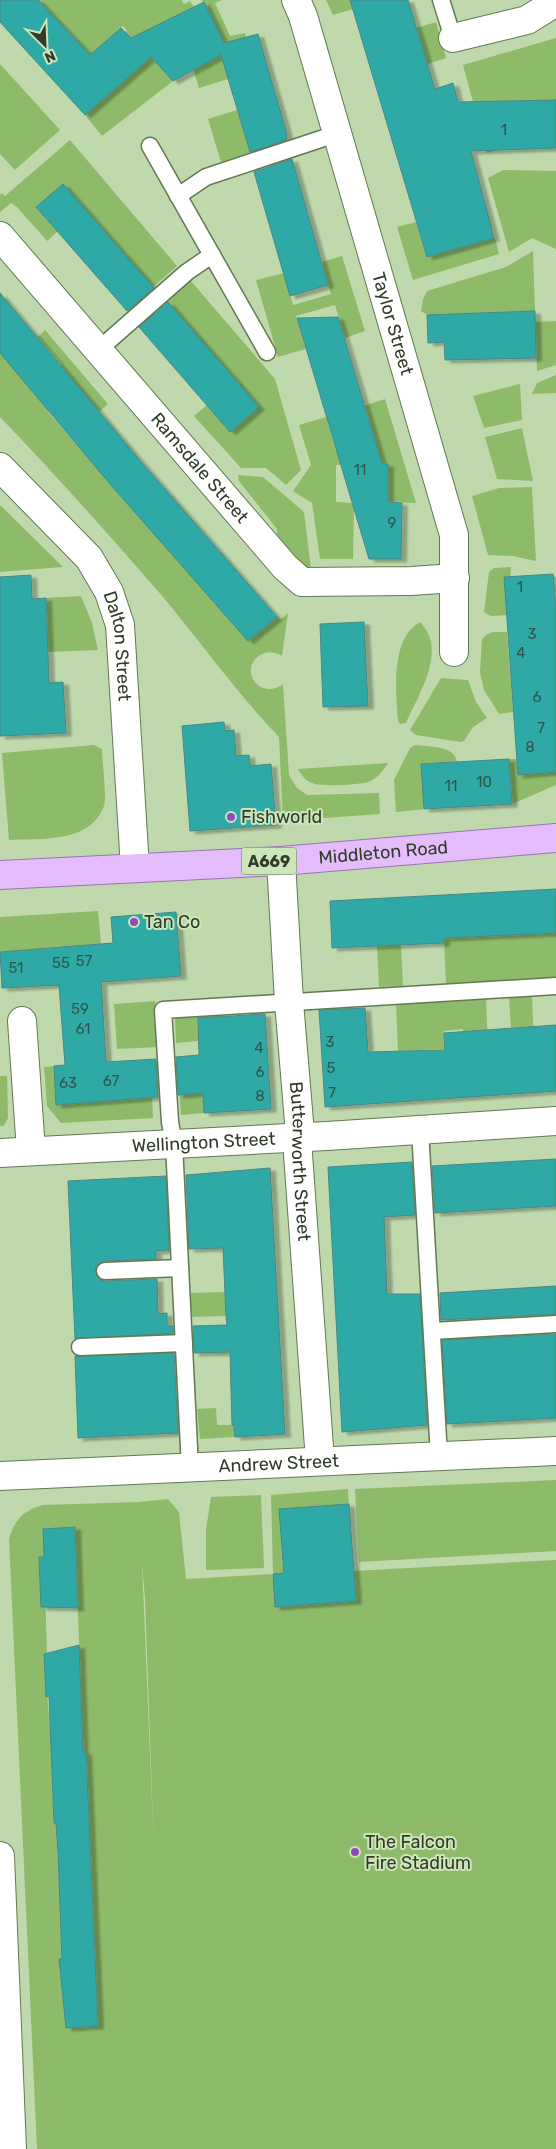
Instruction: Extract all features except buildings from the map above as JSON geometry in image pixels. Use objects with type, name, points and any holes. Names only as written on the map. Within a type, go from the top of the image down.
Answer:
[{"type":"main road","name":"Middleton Road","points":[[0,875],[281,861],[550,833]]},
{"type":"street","name":"Taylor Street","points":[[296,0],[454,536],[454,652]]},
{"type":"street","points":[[453,38],[527,20],[556,2]]},
{"type":"street","name":"Ramsdale Street","points":[[0,236],[97,351],[285,567],[302,582],[411,581],[455,578]]},
{"type":"street","name":"Dalton Street","points":[[0,467],[89,558],[109,592],[120,625],[135,868]]},
{"type":"street","name":"Butterworth Street","points":[[281,861],[289,1002],[299,1122],[297,1138],[320,1462]]},
{"type":"street","points":[[22,1020],[31,1151]]},
{"type":"street","name":"Wellington Street","points":[[0,1152],[297,1138],[556,1121]]},
{"type":"street","name":"Andrew Street","points":[[0,1476],[556,1450]]},
{"type":"street","points":[[0,1856],[12,2149]]},
{"type":"lane","points":[[440,0],[453,38]]},
{"type":"lane","points":[[178,196],[206,177],[336,134]]},
{"type":"lane","points":[[150,146],[267,352]]},
{"type":"lane","points":[[97,351],[187,272],[212,255]]},
{"type":"lane","points":[[190,1468],[174,1144],[170,1122],[163,1010],[556,986]]},
{"type":"lane","points":[[420,1130],[439,1456]]},
{"type":"lane","points":[[105,1271],[180,1268]]},
{"type":"lane","points":[[432,1331],[556,1324]]},
{"type":"lane","points":[[80,1347],[184,1343]]},
{"type":"green space","points":[[36,0],[181,0],[184,4],[190,1],[194,7],[152,57],[173,81],[102,136],[85,115],[151,57],[123,26],[89,56],[31,55],[62,26]]},
{"type":"green space","points":[[202,0],[222,0],[215,3],[230,36],[245,33],[246,37],[219,45],[228,79],[199,88],[190,59],[208,12]]},
{"type":"green space","points":[[326,0],[350,0],[353,9],[333,15]]},
{"type":"green space","points":[[436,22],[446,58],[416,68],[406,31]]},
{"type":"green space","points":[[556,38],[556,100],[498,150],[487,153],[463,65]]},
{"type":"green space","points":[[0,64],[60,130],[15,170],[0,154]]},
{"type":"green space","points":[[237,110],[250,153],[221,162],[208,119]]},
{"type":"green space","points":[[70,140],[177,266],[153,287],[63,184],[36,207],[57,232],[47,241],[17,207],[11,203],[0,212],[0,195],[2,193],[5,196]]},
{"type":"green space","points":[[503,170],[556,171],[556,249],[532,238],[509,252],[488,178]]},
{"type":"green space","points":[[485,201],[492,227],[473,233],[476,243],[495,238],[499,254],[413,280],[397,227],[416,222],[427,257],[468,245],[458,209]]},
{"type":"green space","points":[[533,251],[535,311],[427,315],[421,311],[423,299],[427,291],[506,267]]},
{"type":"green space","points":[[342,256],[365,331],[345,338],[335,305],[296,316],[306,349],[278,357],[256,280],[284,273],[293,305],[331,294],[322,262]]},
{"type":"green space","points":[[190,280],[275,379],[301,470],[286,485],[266,468],[241,468],[194,416],[207,405],[230,432],[259,407],[167,302]]},
{"type":"green space","points":[[556,321],[556,365],[537,371],[535,322]]},
{"type":"green space","points":[[45,330],[108,404],[99,412],[77,386],[48,412],[248,641],[277,617],[280,620],[288,613],[282,656],[273,652],[259,656],[251,668],[251,675],[254,681],[267,689],[283,684],[289,775],[297,788],[307,795],[379,793],[380,814],[283,821],[279,737],[143,574],[0,417],[0,353],[32,390],[62,365],[38,337]]},
{"type":"green space","points":[[556,375],[556,393],[532,394],[537,383]]},
{"type":"green space","points":[[520,384],[522,420],[484,428],[473,396]]},
{"type":"green space","points":[[385,399],[416,503],[388,502],[388,464],[336,465],[336,502],[354,503],[353,559],[320,559],[312,503],[293,491],[311,465],[299,425],[326,417],[336,451],[374,440],[364,406]]},
{"type":"green space","points":[[522,428],[533,481],[497,479],[485,437]]},
{"type":"green space","points":[[238,475],[263,477],[304,512],[311,569],[300,567],[276,543],[277,529],[239,481]]},
{"type":"green space","points":[[532,487],[536,561],[513,556],[488,555],[472,496],[499,488]]},
{"type":"green space","points":[[0,505],[63,567],[0,572]]},
{"type":"green space","points":[[511,567],[508,615],[491,616],[484,612],[489,572],[494,568]]},
{"type":"green space","points":[[81,596],[92,623],[98,650],[48,652],[46,598]]},
{"type":"green space","points":[[420,622],[428,633],[431,659],[424,686],[418,699],[406,723],[400,724],[398,721],[396,696],[399,653],[410,630]]},
{"type":"green space","points":[[493,632],[507,632],[513,712],[499,714],[484,690],[480,672],[482,639]]},
{"type":"green space","points":[[441,678],[468,680],[476,702],[487,718],[473,727],[464,741],[416,735],[410,730]]},
{"type":"green space","points":[[94,745],[102,749],[105,787],[104,806],[97,818],[88,827],[76,833],[49,838],[9,840],[2,753]]},
{"type":"green space","points":[[415,745],[440,748],[452,752],[457,762],[422,764],[424,809],[396,812],[394,780],[410,748]]},
{"type":"green space","points":[[509,759],[520,759],[556,772],[556,785],[512,804]]},
{"type":"green space","points":[[388,763],[380,774],[371,781],[348,785],[312,783],[305,779],[298,769]]},
{"type":"green space","points":[[98,911],[101,944],[0,952],[0,917]]},
{"type":"green space","points":[[556,932],[556,978],[446,984],[444,938]]},
{"type":"green space","points":[[401,945],[403,986],[379,987],[377,946]]},
{"type":"green space","points":[[532,996],[534,1045],[527,1046],[526,1027],[511,1028],[509,997]]},
{"type":"green space","points":[[486,999],[488,1046],[465,1048],[463,1029],[444,1031],[445,1049],[398,1051],[396,1004]]},
{"type":"green space","points":[[155,1001],[158,1047],[117,1049],[114,1004]]},
{"type":"green space","points":[[217,1014],[218,1025],[198,1026],[198,1041],[176,1043],[175,1017]]},
{"type":"green space","points":[[54,1066],[57,1105],[152,1097],[153,1118],[61,1123],[47,1106],[44,1067]]},
{"type":"green space","points":[[0,1076],[7,1076],[8,1118],[4,1126],[0,1126]]},
{"type":"green space","points":[[221,1087],[221,1097],[203,1098],[204,1113],[181,1115],[179,1090]]},
{"type":"green space","points":[[225,1292],[226,1316],[192,1317],[190,1293]]},
{"type":"green space","points":[[216,1408],[217,1425],[234,1425],[235,1437],[200,1439],[197,1409]]},
{"type":"green space","points":[[556,1480],[556,1551],[359,1562],[355,1489]]},
{"type":"green space","name":"The Falcon Fire Stadium","points":[[348,1489],[353,1571],[556,1560],[556,2149],[37,2149],[9,1539],[11,1532],[17,1521],[25,1513],[43,1505],[139,1502],[168,1499],[179,1512],[186,1579],[273,1574],[271,1495]],"holes":[[[75,1527],[82,1727],[50,1729],[44,1654],[47,1653],[43,1529]],[[142,1563],[145,1599],[154,1849]],[[86,1752],[93,1904],[60,1906],[52,1784],[55,1784]],[[93,1927],[98,2026],[66,2027],[59,1960],[63,1959]]]},
{"type":"green space","points":[[261,1495],[264,1568],[206,1570],[206,1530],[211,1497]]},
{"type":"place","name":"Fishworld","points":[[231,817]]},
{"type":"place","name":"Tan Co","points":[[134,922]]},
{"type":"place","name":"The Falcon Fire Stadium","points":[[355,1852]]}]
